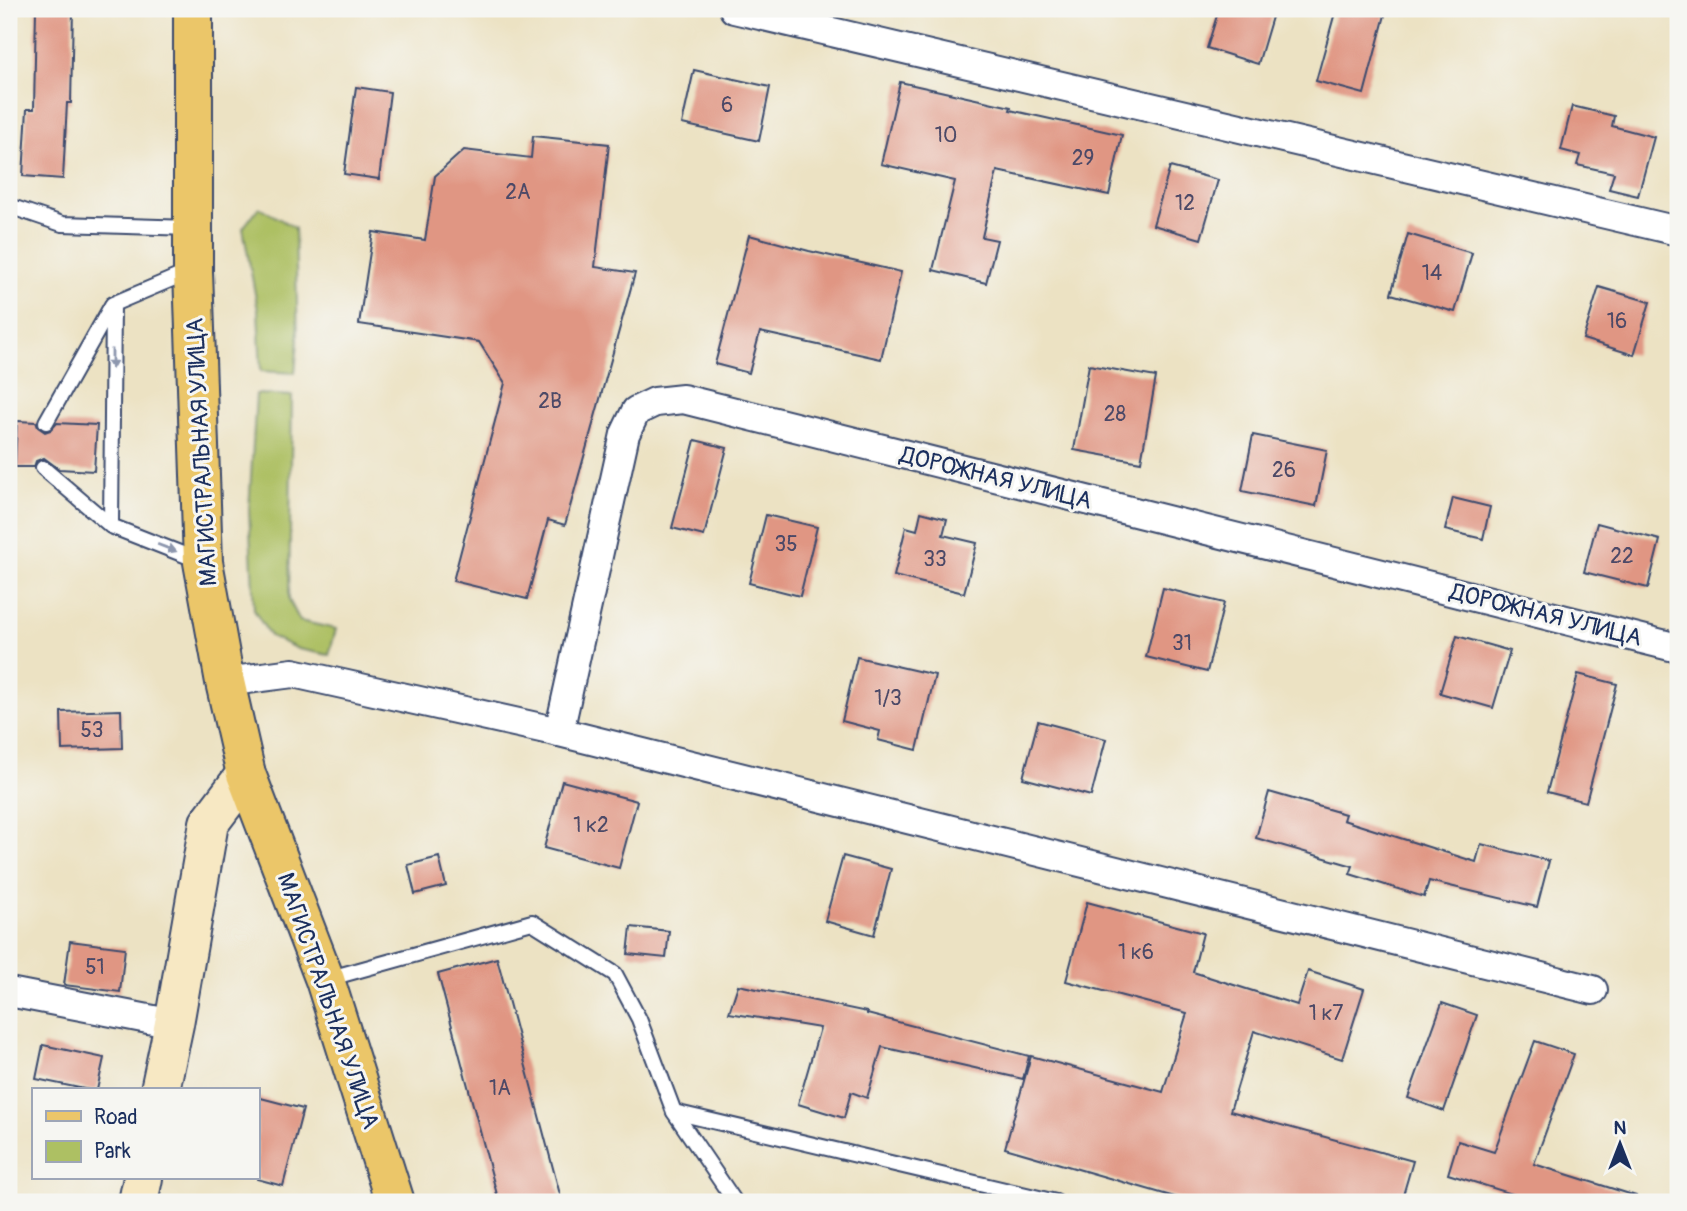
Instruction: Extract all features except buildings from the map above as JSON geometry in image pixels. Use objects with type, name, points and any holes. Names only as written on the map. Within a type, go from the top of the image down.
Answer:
[{"type":"main road","name":"МАГИСТРАЛЬНАЯ УЛИЦА","points":[[193,9],[192,228],[203,562],[225,682],[246,774],[325,979],[395,1202]]},
{"type":"street","points":[[734,9],[1678,231]]},
{"type":"street","name":"ДОРОЖНАЯ УЛИЦА","points":[[559,732],[625,434],[636,411],[655,402],[683,399],[1678,648]]},
{"type":"street","points":[[225,682],[293,673],[559,732],[1593,990]]},
{"type":"street","points":[[160,1088],[209,823],[246,774]]},
{"type":"street","points":[[9,992],[174,1024]]},
{"type":"street","points":[[138,1202],[143,1180]]},
{"type":"lane","points":[[9,206],[62,223],[192,228]]},
{"type":"lane","points":[[46,422],[113,304],[193,271]]},
{"type":"lane","points":[[111,526],[113,304]]},
{"type":"lane","points":[[43,468],[111,526],[203,562]]},
{"type":"lane","points":[[325,979],[532,922],[615,974],[639,1019],[674,1112],[734,1202]]},
{"type":"lane","points":[[674,1112],[1056,1202]]},
{"type":"green space","points":[[259,207],[295,228],[298,341],[295,373],[261,371],[258,310],[243,228]]},
{"type":"green space","points":[[256,394],[292,396],[289,600],[300,621],[336,629],[329,655],[298,649],[270,636],[254,610],[249,510]]}]
